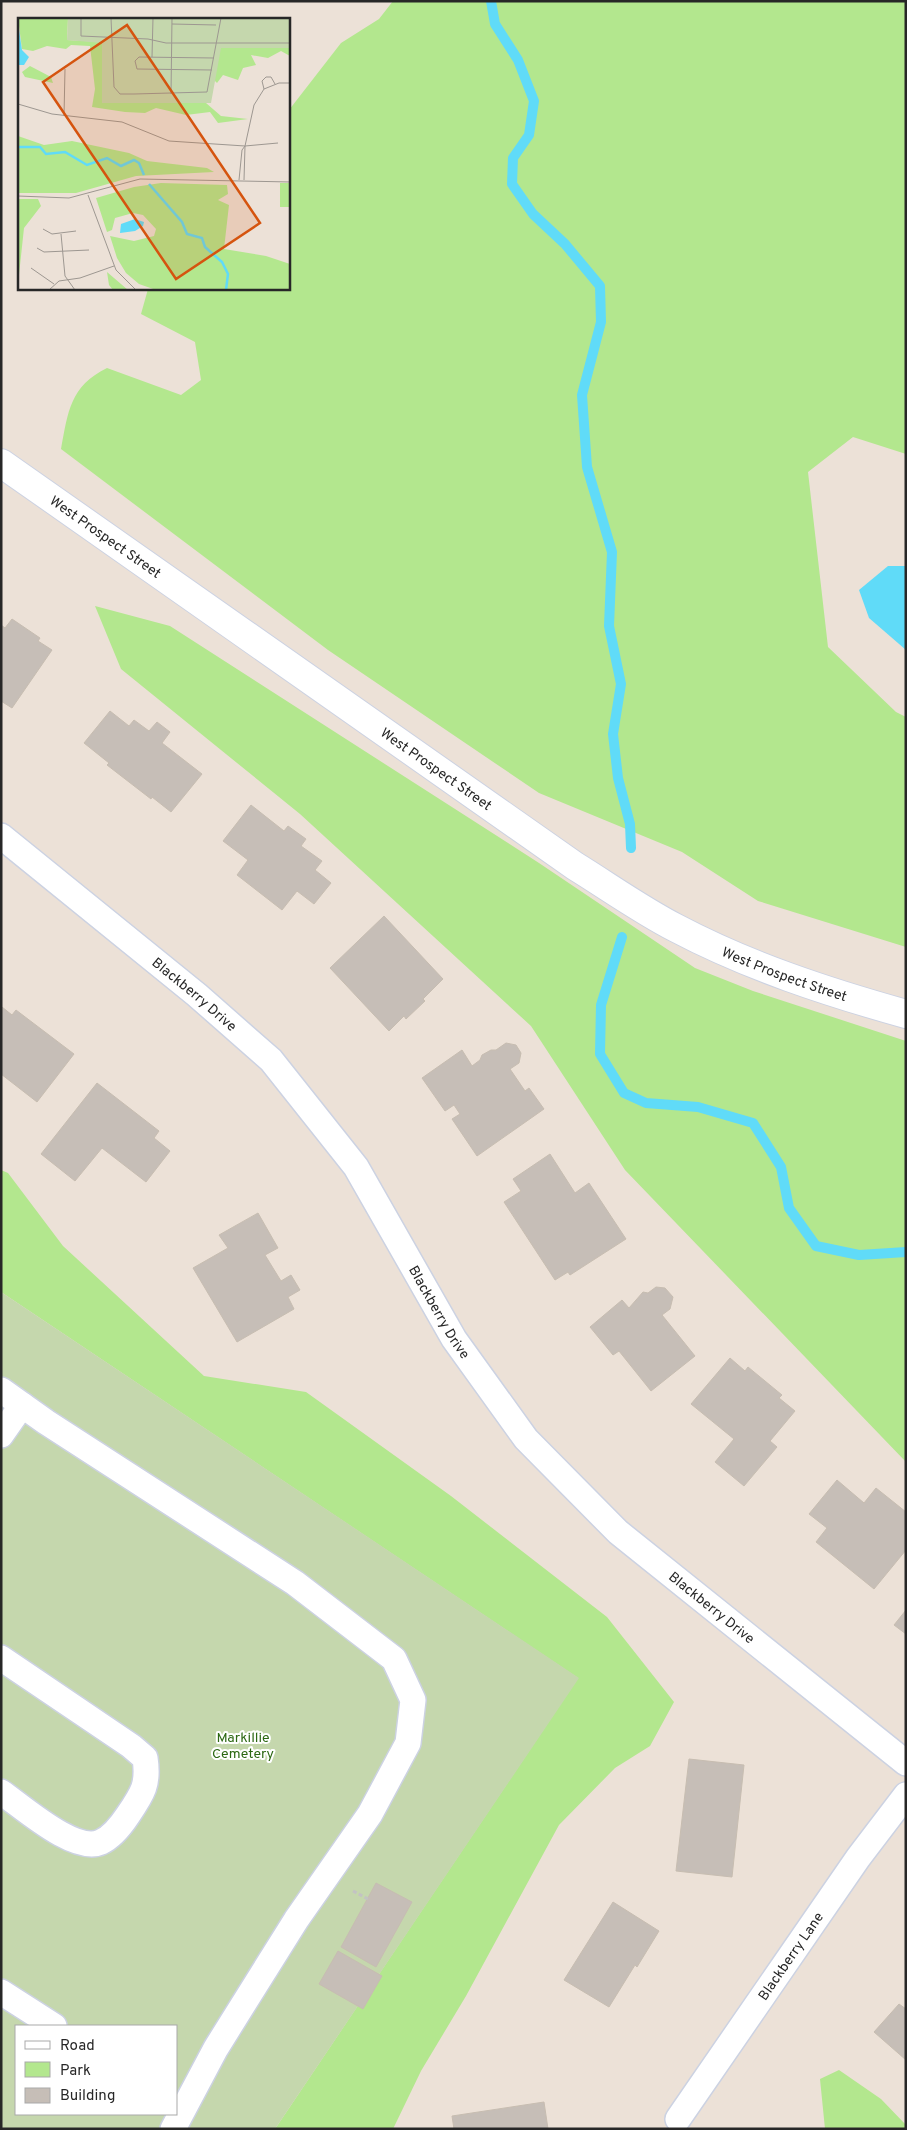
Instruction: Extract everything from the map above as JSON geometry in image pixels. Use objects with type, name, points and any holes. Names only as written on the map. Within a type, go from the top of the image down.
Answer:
[{"type":"street","name":"West Prospect Street","points":[[1,463],[575,866],[674,927],[728,954],[834,994],[906,1014]]},
{"type":"street","name":"Blackberry Drive","points":[[1,836],[197,995],[271,1060],[356,1167],[454,1339],[526,1440],[618,1532],[906,1764]]},
{"type":"street","points":[[1,1390],[185,1514],[294,1583],[394,1659],[413,1700],[408,1743],[370,1814],[296,1920],[221,2040],[181,2121]]},
{"type":"street","points":[[1,1435],[22,1405]]},
{"type":"street","points":[[1,1658],[131,1746],[145,1758],[148,1777],[138,1800],[121,1825],[102,1842],[87,1845],[69,1839],[1,1792]]},
{"type":"street","name":"Blackberry Lane","points":[[678,2119],[858,1858],[906,1795]]},
{"type":"street","points":[[1,1992],[52,2025]]},
{"type":"green space","points":[[393,1],[906,1],[906,454],[853,437],[808,472],[828,647],[896,712],[906,717],[906,947],[758,901],[682,852],[539,793],[328,650],[61,449],[69,412],[78,392],[85,383],[107,368],[181,395],[201,380],[195,342],[141,314],[148,290],[290,290],[290,109],[341,43],[379,19]]},
{"type":"green space","points":[[95,606],[170,626],[539,863],[695,968],[753,991],[906,1041],[906,1462],[625,1170],[531,1026],[300,814],[121,669]]},
{"type":"green space","points":[[1,1170],[8,1173],[63,1246],[204,1376],[306,1392],[451,1496],[607,1617],[674,1702],[650,1746],[615,1768],[559,1825],[466,1996],[421,2071],[393,2129],[275,2129],[578,1678],[1,1292]]},
{"type":"green space","name":"Markillie Cemetery","points":[[1,1292],[579,1678],[275,2129],[1,2129]]},
{"type":"green space","points":[[839,2070],[881,2099],[906,2125],[906,2129],[825,2129],[820,2079]]},
{"type":"water","points":[[888,566],[906,566],[906,650],[869,618],[859,590]]},
{"type":"building","points":[[12,619],[40,638],[38,641],[52,650],[12,708],[1,701],[1,625],[5,628]]},
{"type":"building","points":[[110,711],[129,726],[134,720],[149,731],[157,722],[170,732],[162,743],[202,774],[171,812],[107,765],[109,763],[84,743]]},
{"type":"building","points":[[251,805],[284,831],[288,826],[306,839],[301,846],[322,861],[315,870],[331,883],[314,904],[297,891],[282,910],[237,875],[248,860],[223,841]]},
{"type":"building","points":[[384,916],[443,979],[423,999],[425,1001],[406,1019],[404,1016],[389,1031],[330,968]]},
{"type":"building","points":[[2,1007],[12,1015],[16,1010],[74,1054],[37,1102],[1,1074]]},
{"type":"building","points":[[506,1043],[516,1045],[521,1053],[519,1063],[510,1069],[525,1091],[529,1088],[544,1109],[477,1156],[452,1119],[460,1114],[454,1105],[445,1111],[422,1078],[462,1050],[472,1066],[480,1060],[482,1055],[491,1050],[496,1050]]},
{"type":"building","points":[[97,1083],[159,1131],[154,1138],[170,1151],[146,1182],[102,1148],[75,1181],[41,1154]]},
{"type":"building","points":[[550,1154],[575,1193],[589,1183],[626,1239],[570,1275],[568,1272],[555,1280],[504,1202],[521,1191],[513,1179]]},
{"type":"building","points":[[258,1213],[278,1248],[265,1255],[281,1281],[291,1275],[300,1290],[288,1297],[294,1309],[237,1342],[193,1268],[228,1248],[219,1235]]},
{"type":"building","points":[[656,1287],[665,1288],[673,1297],[670,1309],[662,1315],[695,1356],[651,1391],[619,1351],[613,1355],[590,1327],[622,1300],[629,1308],[643,1292],[648,1293]]},
{"type":"building","points":[[730,1358],[745,1371],[748,1367],[782,1395],[779,1398],[795,1411],[770,1441],[777,1447],[744,1486],[715,1462],[734,1439],[691,1404]]},
{"type":"building","points":[[837,1480],[864,1503],[876,1488],[906,1512],[906,1550],[874,1589],[816,1542],[827,1528],[809,1514]]},
{"type":"building","points":[[906,1610],[906,1634],[894,1625]]},
{"type":"building","points":[[689,1759],[744,1765],[732,1877],[676,1871]]},
{"type":"building","points":[[376,1883],[412,1902],[376,1967],[341,1947]]},
{"type":"building","points":[[613,1902],[659,1931],[609,2007],[564,1980]]},
{"type":"building","points":[[338,1951],[382,1976],[363,2009],[319,1984]]},
{"type":"building","points":[[899,2004],[906,2009],[906,2060],[874,2032]]},
{"type":"building","points":[[544,2102],[548,2129],[454,2129],[452,2116]]},
{"type":"waterway","points":[[491,1],[495,24],[518,60],[534,101],[529,135],[513,158],[512,184],[533,214],[565,244],[600,286],[601,322],[582,395],[587,467],[612,552],[609,626],[621,684],[613,734],[618,778],[630,824],[631,848]]},
{"type":"waterway","points":[[622,937],[601,1005],[600,1054],[624,1093],[646,1103],[698,1107],[753,1123],[781,1167],[789,1208],[816,1246],[859,1255],[906,1252]]}]
